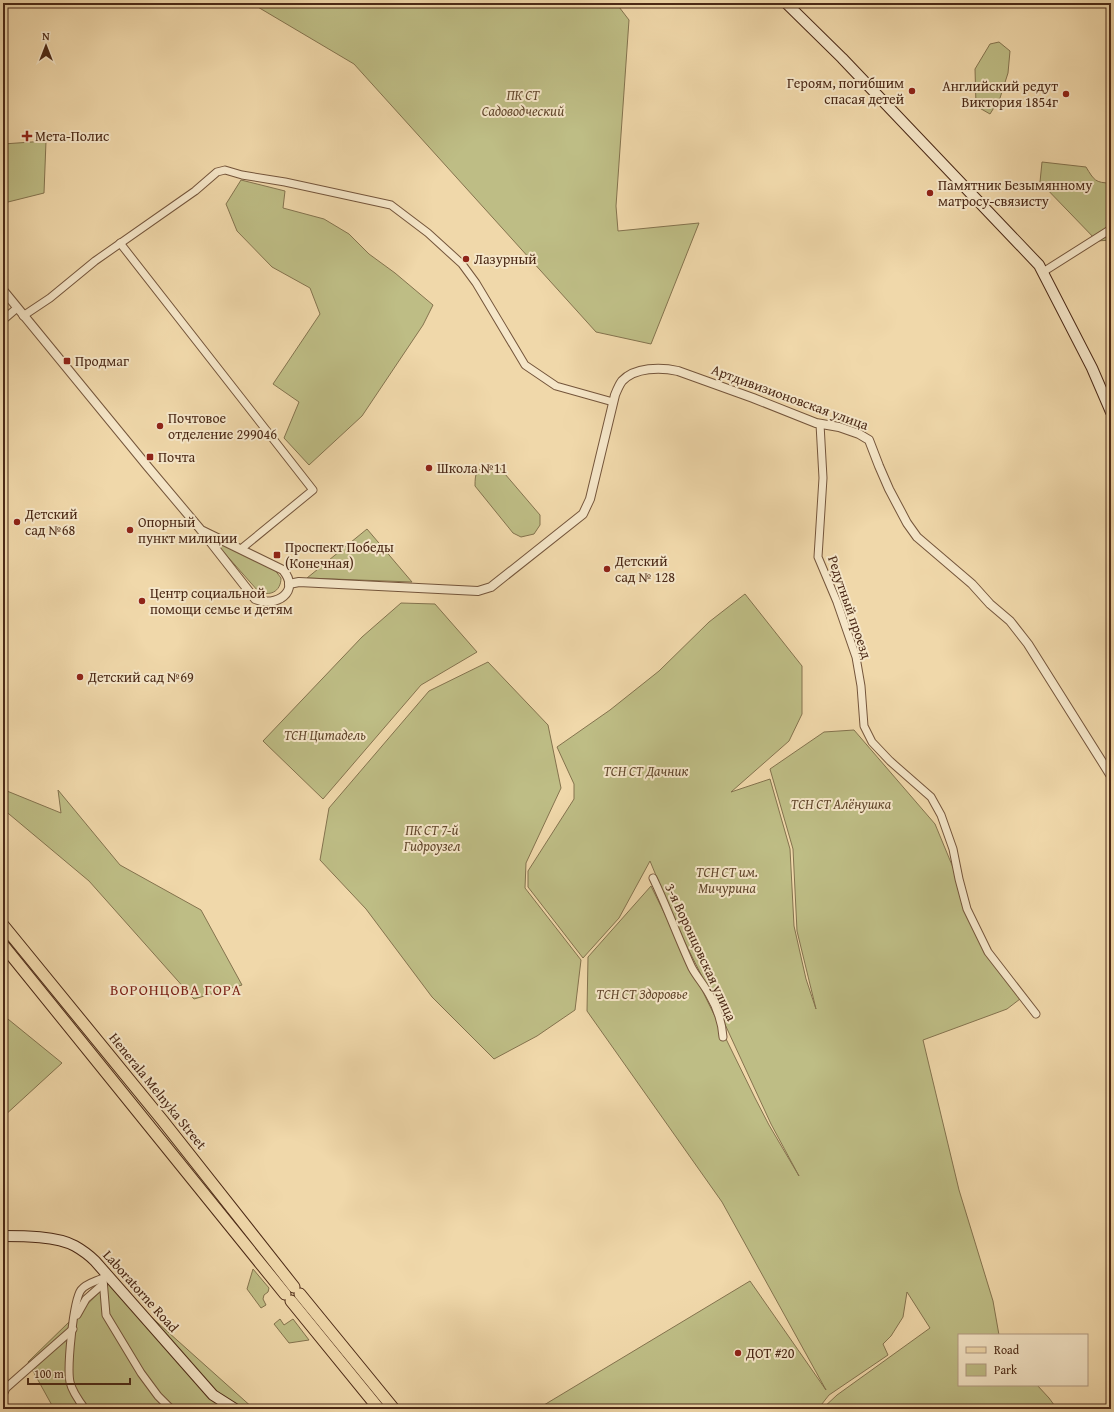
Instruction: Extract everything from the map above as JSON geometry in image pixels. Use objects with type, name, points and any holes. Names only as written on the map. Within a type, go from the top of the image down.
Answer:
[{"type":"main road","points":[[786,3],[847,64],[1039,265],[1092,368],[1111,412]]},
{"type":"main road","name":"Henerala Melnyka Street","points":[[3,925],[188,1152],[379,1409]]},
{"type":"main road","name":"Henerala Melnyka Street","points":[[3,945],[278,1284],[286,1285],[287,1282],[295,1295],[394,1409]]},
{"type":"main road","points":[[84,1044],[94,1037]]},
{"type":"main road","name":"Laboratorne Road","points":[[3,1236],[29,1236],[73,1245],[86,1252],[95,1260],[104,1279],[213,1395],[235,1409]]},
{"type":"street","points":[[23,316],[50,298],[95,261],[195,191],[217,172],[220,170],[225,170],[391,205],[428,234],[462,264],[476,283],[525,365],[556,386],[613,402]]},
{"type":"street","points":[[1043,272],[1111,228]]},
{"type":"street","points":[[120,243],[313,490],[241,549]]},
{"type":"street","points":[[3,290],[201,530],[255,599],[269,602],[278,600],[286,592],[289,584],[287,576],[283,570],[201,530]]},
{"type":"street","points":[[3,320],[17,308]]},
{"type":"street","name":"Артдивизионовская улица","points":[[289,584],[304,582],[478,591],[491,587],[583,514],[590,499],[613,402],[619,385],[627,377],[646,370],[668,369],[692,376],[820,424],[838,427],[859,434],[869,440],[886,483],[907,523],[917,537],[972,584],[1014,627],[1028,644],[1111,776]]},
{"type":"street","name":"Редутный проезд","points":[[820,424],[823,478],[818,557],[837,602],[856,657],[861,686],[864,726],[872,742],[890,761],[931,797],[941,815],[953,849],[967,909],[988,952],[1036,1014]]},
{"type":"street","name":"3-я Воронцовская улица","points":[[653,878],[692,967],[698,979],[709,994],[723,1026],[723,1037]]},
{"type":"street","points":[[85,1409],[70,1383],[69,1367],[74,1320],[79,1293],[82,1288],[104,1279],[106,1315],[141,1373],[158,1396],[171,1409]]},
{"type":"street","points":[[3,1395],[6,1388],[73,1329]]},
{"type":"green space","name":"ПК СТ Садоводческий","points":[[251,3],[616,3],[629,20],[616,206],[618,231],[699,223],[651,344],[596,332],[354,64]]},
{"type":"green space","points":[[999,42],[1010,51],[1008,73],[1000,98],[990,114],[976,106],[975,69],[990,44]]},
{"type":"green space","points":[[46,141],[44,193],[8,202],[3,206],[3,144]]},
{"type":"green space","points":[[1042,162],[1086,167],[1096,180],[1111,183],[1111,240],[1097,241],[1040,182]]},
{"type":"green space","points":[[241,180],[285,191],[283,208],[324,219],[349,234],[369,254],[395,273],[433,305],[423,325],[362,416],[309,465],[284,438],[299,402],[273,384],[320,314],[310,288],[272,267],[237,231],[226,204]]},
{"type":"green space","points":[[488,465],[499,467],[540,515],[540,525],[534,534],[521,537],[513,533],[475,486],[477,472]]},
{"type":"green space","points":[[367,529],[412,582],[307,578]]},
{"type":"green space","points":[[221,544],[274,569],[281,578],[277,590],[270,593],[262,593],[258,591],[220,548]]},
{"type":"green space","points":[[745,594],[802,666],[802,714],[789,741],[731,792],[770,779],[790,849],[794,926],[806,979],[816,1009],[797,931],[793,849],[770,769],[824,732],[854,730],[935,824],[988,952],[1020,999],[1007,1009],[923,1040],[959,1190],[993,1301],[999,1334],[958,1334],[958,1386],[1038,1386],[1057,1409],[822,1409],[837,1395],[930,1328],[907,1292],[903,1317],[891,1336],[883,1344],[888,1355],[829,1395],[818,1409],[547,1409],[544,1405],[750,1281],[826,1390],[722,1202],[587,1011],[588,957],[651,886],[755,1098],[799,1176],[771,1124],[711,994],[679,931],[650,861],[619,918],[583,958],[528,887],[528,871],[574,799],[574,784],[557,747],[610,710],[659,671],[709,622]]},
{"type":"green space","name":"ТСН Цитадель","points":[[401,603],[435,604],[477,652],[421,685],[323,799],[263,741],[362,637]]},
{"type":"green space","name":"ПК СТ 7-й Гидроузел","points":[[488,662],[548,725],[561,788],[526,863],[525,888],[581,960],[575,1010],[537,1036],[494,1059],[432,997],[366,909],[320,860],[329,808],[429,691]]},
{"type":"green space","points":[[58,790],[120,865],[201,910],[242,985],[194,999],[89,881],[3,809],[3,798],[7,791],[61,813]]},
{"type":"green space","points":[[3,1015],[62,1063],[3,1117]]},
{"type":"green space","points":[[253,1269],[269,1288],[263,1299],[266,1305],[261,1308],[247,1289]]},
{"type":"green space","points":[[111,1281],[254,1409],[54,1409],[28,1362]]},
{"type":"green space","points":[[280,1319],[284,1325],[293,1319],[309,1340],[289,1343],[274,1324]]},
{"type":"place","name":"Героям, погибшим спасая детей","points":[[912,91]]},
{"type":"place","name":"Английский редут Виктория 1854г","points":[[1066,94]]},
{"type":"place","name":"Мета-Полис","points":[[27,136]]},
{"type":"place","name":"Памятник Безымянному матросу-связисту","points":[[930,193]]},
{"type":"place","name":"Лазурный","points":[[466,259]]},
{"type":"place","name":"Продмаг","points":[[67,361]]},
{"type":"place","name":"Почтовое отделение 299046","points":[[160,426]]},
{"type":"place","name":"Почта","points":[[150,457]]},
{"type":"place","name":"Школа №11","points":[[429,468]]},
{"type":"place","name":"Детский сад №68","points":[[17,522]]},
{"type":"place","name":"Опорный пункт милиции","points":[[130,530]]},
{"type":"place","name":"Проспект Победы (Конечная)","points":[[277,555]]},
{"type":"place","name":"Детский сад № 128","points":[[607,569]]},
{"type":"place","name":"Центр социальной помощи семье и детям","points":[[142,601]]},
{"type":"place","name":"Детский сад №69","points":[[80,677]]},
{"type":"place","name":"ДОТ #20","points":[[738,1353]]},
{"type":"district","name":"ВОРОНЦОВА ГОРА","points":[[176,989]]},
{"type":"park label","name":"ТСН СТ Дачник","points":[[646,771]]},
{"type":"park label","name":"ТСН СТ Алёнушка","points":[[841,804]]},
{"type":"park label","name":"ТСН СТ им. Мичурина","points":[[727,880]]},
{"type":"park label","name":"ТСН СТ Здоровье","points":[[642,994]]}]
